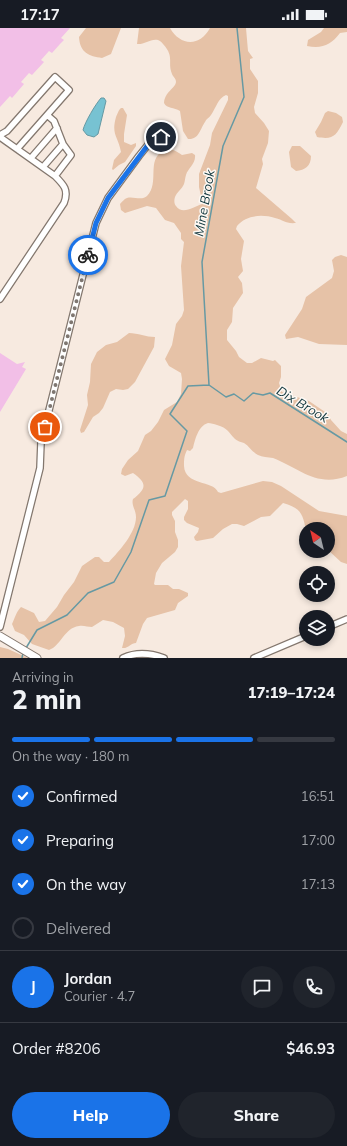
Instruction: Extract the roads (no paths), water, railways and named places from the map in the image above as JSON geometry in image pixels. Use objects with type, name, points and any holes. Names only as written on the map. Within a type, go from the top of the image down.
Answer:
[{"type":"main road","points":[[0,636],[37,658]]},
{"type":"lane","points":[[0,299],[64,203],[67,196],[65,188],[55,176],[17,149],[0,136],[7,131],[55,77],[69,90],[17,149]]},
{"type":"lane","points":[[47,115],[54,121],[63,144],[72,155],[55,176]]},
{"type":"lane","points":[[31,158],[57,128]]},
{"type":"lane","points":[[0,627],[40,468],[41,442],[96,223],[108,198],[139,156],[151,141],[161,137]]},
{"type":"lane","points":[[43,167],[63,144]]},
{"type":"lane","points":[[335,624],[347,619]]},
{"type":"lane","points":[[254,658],[299,639]]},
{"type":"lane","points":[[123,658],[136,654],[154,655],[164,658]]},
{"type":"water","points":[[101,98],[104,98],[106,101],[98,134],[94,137],[87,135],[83,130],[90,114]]},
{"type":"waterway","name":"Mine Brook","points":[[209,385],[202,262],[223,146],[244,97],[237,28]]},
{"type":"waterway","name":"Dix Brook","points":[[209,385],[226,397],[234,394],[244,401],[253,393],[263,395],[270,393],[347,442]]},
{"type":"waterway","points":[[26,648],[37,630],[67,615],[88,593],[114,582],[131,552],[149,500],[165,496],[187,431],[170,414],[188,386],[209,385]]},
{"type":"waterway","points":[[22,658],[23,653]]}]
